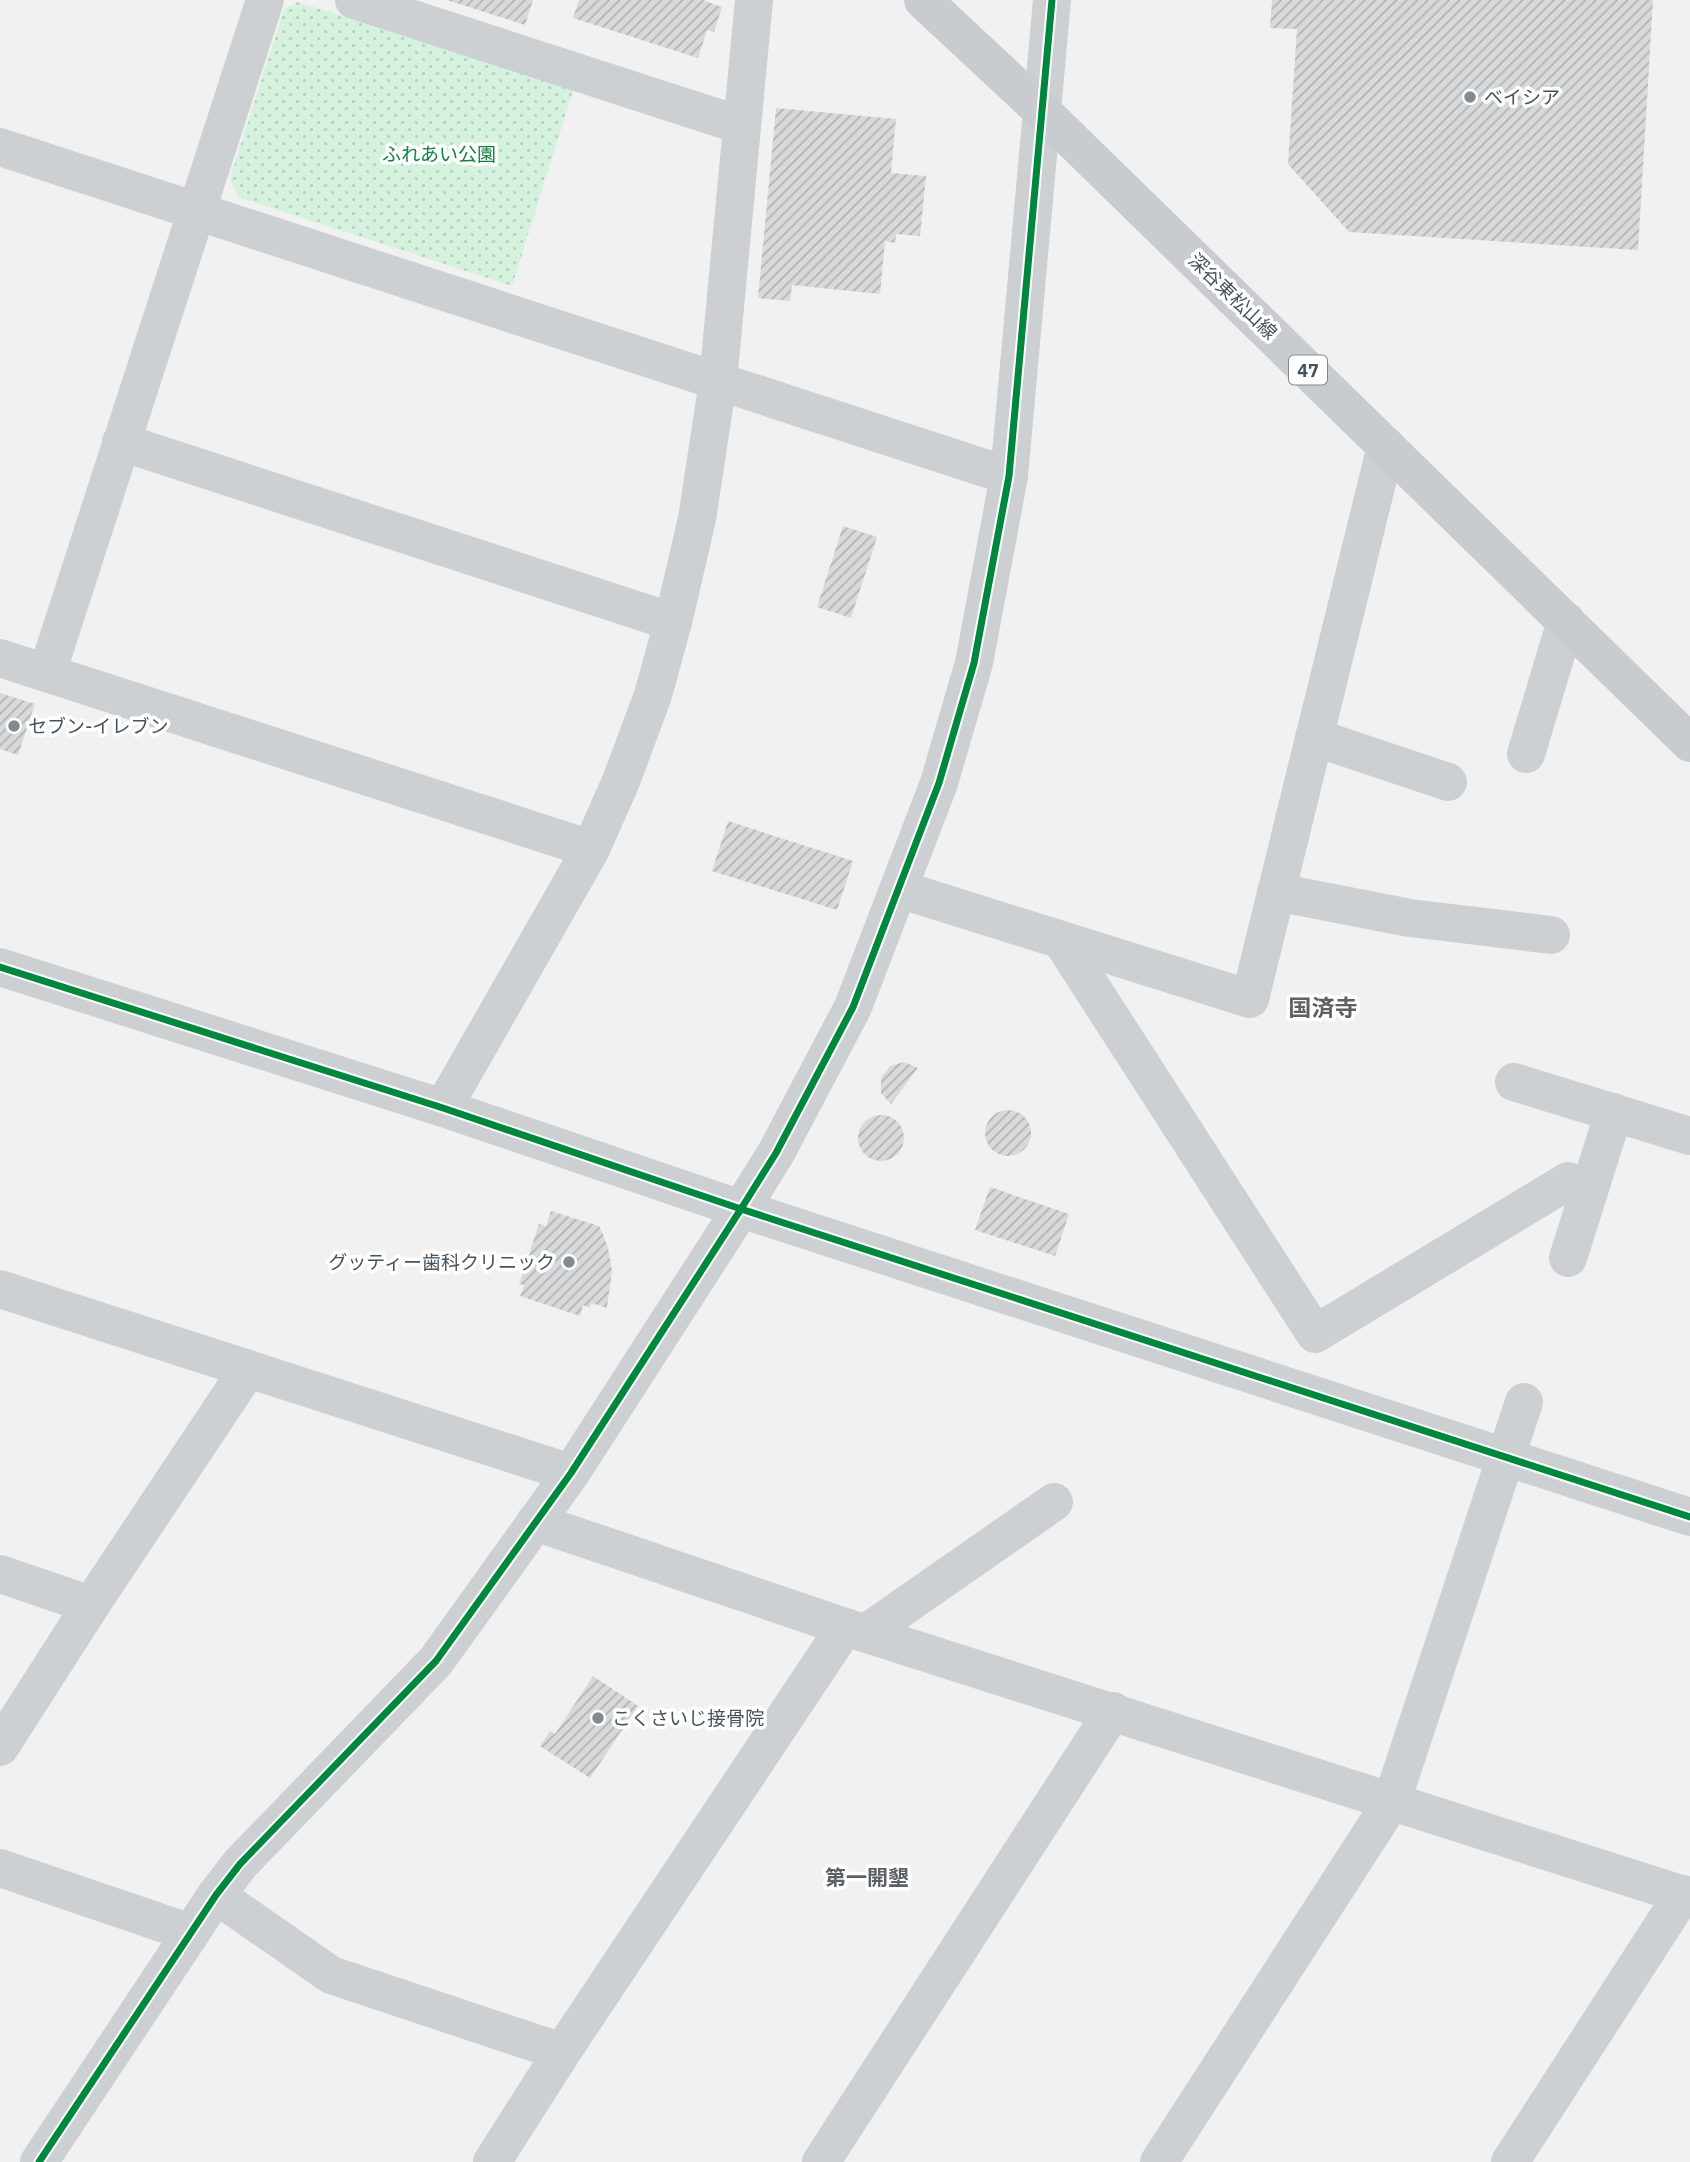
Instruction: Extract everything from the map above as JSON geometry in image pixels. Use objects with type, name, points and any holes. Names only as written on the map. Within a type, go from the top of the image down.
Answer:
[{"type":"main road","name":"深谷東松山線","points":[[923,0],[1041,110],[1566,621],[1688,733]]},
{"type":"street","points":[[47,673],[265,0]]},
{"type":"street","points":[[354,0],[740,125]]},
{"type":"street","points":[[443,1108],[591,849],[621,781],[653,695],[697,519],[718,381],[740,125],[754,0]]},
{"type":"street","points":[[39,2162],[216,1895],[240,1864],[436,1661],[571,1473],[776,1153],[853,1007],[939,783],[974,663],[1009,476],[1052,0]]},
{"type":"street","points":[[0,147],[1009,476]]},
{"type":"street","points":[[121,442],[673,622]]},
{"type":"street","points":[[899,889],[1250,999],[1386,446]]},
{"type":"street","points":[[1526,754],[1566,621]]},
{"type":"street","points":[[0,658],[591,849]]},
{"type":"street","points":[[1314,737],[1448,782]]},
{"type":"street","points":[[1276,892],[1410,918],[1551,935]]},
{"type":"street","points":[[1061,940],[1315,1334],[1569,1181]]},
{"type":"street","points":[[0,967],[443,1108],[741,1209],[1690,1517]]},
{"type":"street","points":[[1514,1082],[1690,1136]]},
{"type":"street","points":[[1569,1258],[1614,1112]]},
{"type":"street","points":[[0,1289],[571,1473]]},
{"type":"street","points":[[0,1747],[248,1369]]},
{"type":"street","points":[[1159,2162],[1392,1801],[1524,1402]]},
{"type":"street","points":[[492,2162],[562,2052],[855,1630],[1054,1502]]},
{"type":"street","points":[[535,1522],[855,1630],[1686,1896],[1510,2162]]},
{"type":"street","points":[[0,1574],[91,1605]]},
{"type":"street","points":[[821,2162],[1113,1711]]},
{"type":"street","points":[[0,1868],[191,1933]]},
{"type":"street","points":[[216,1895],[331,1975],[562,2052]]},
{"type":"green space","name":"ふれあい公園","points":[[298,2],[574,88],[512,286],[238,197],[230,178],[284,9]]},
{"type":"building","points":[[447,0],[533,0],[525,25]]},
{"type":"building","points":[[579,0],[703,0],[722,7],[714,32],[707,30],[698,58],[573,18]]},
{"type":"building","name":"ベイシア","points":[[1272,0],[1653,0],[1638,250],[1349,232],[1288,164],[1297,29],[1270,28]]},
{"type":"building","points":[[776,108],[896,119],[891,173],[926,176],[920,236],[896,234],[895,243],[885,241],[880,294],[792,285],[790,301],[758,298]]},
{"type":"building","points":[[843,526],[877,537],[851,618],[817,607]]},
{"type":"building","name":"セブン-イレブン","points":[[0,693],[35,704],[18,755],[0,749]]},
{"type":"building","points":[[728,821],[853,861],[837,910],[712,871]]},
{"type":"building","points":[[904,1062],[918,1068],[891,1104],[881,1093],[881,1078],[890,1066]]},
{"type":"building","points":[[1008,1110],[1024,1117],[1031,1133],[1024,1149],[1008,1156],[992,1149],[985,1133],[992,1117]]},
{"type":"building","points":[[881,1115],[897,1122],[904,1138],[897,1154],[881,1161],[865,1154],[858,1138],[865,1122]]},
{"type":"building","points":[[990,1187],[1069,1214],[1055,1256],[975,1230]]},
{"type":"building","name":"グッティー歯科クリニック","points":[[551,1211],[599,1226],[608,1248],[612,1271],[607,1308],[591,1303],[590,1308],[583,1305],[580,1316],[520,1296],[524,1285],[519,1284],[539,1224],[546,1226]]},
{"type":"building","name":"こくさいじ接骨院","points":[[593,1676],[638,1706],[590,1778],[540,1746],[550,1731],[555,1734]]},
{"type":"cycle path","points":[[0,967],[443,1108],[741,1209],[776,1153],[853,1007],[939,783],[974,663],[1009,476],[1052,0]]},
{"type":"cycle path","points":[[39,2162],[216,1895],[240,1864],[436,1661],[571,1473],[741,1209],[1690,1517]]},
{"type":"place","name":"ベイシア","points":[[1470,97]]},
{"type":"place","name":"セブン-イレブン","points":[[14,726]]},
{"type":"place","name":"グッティー歯科クリニック","points":[[569,1262]]},
{"type":"place","name":"こくさいじ接骨院","points":[[598,1718]]},
{"type":"district","name":"国済寺","points":[[1323,1007]]},
{"type":"district","name":"第一開墾","points":[[867,1877]]}]
